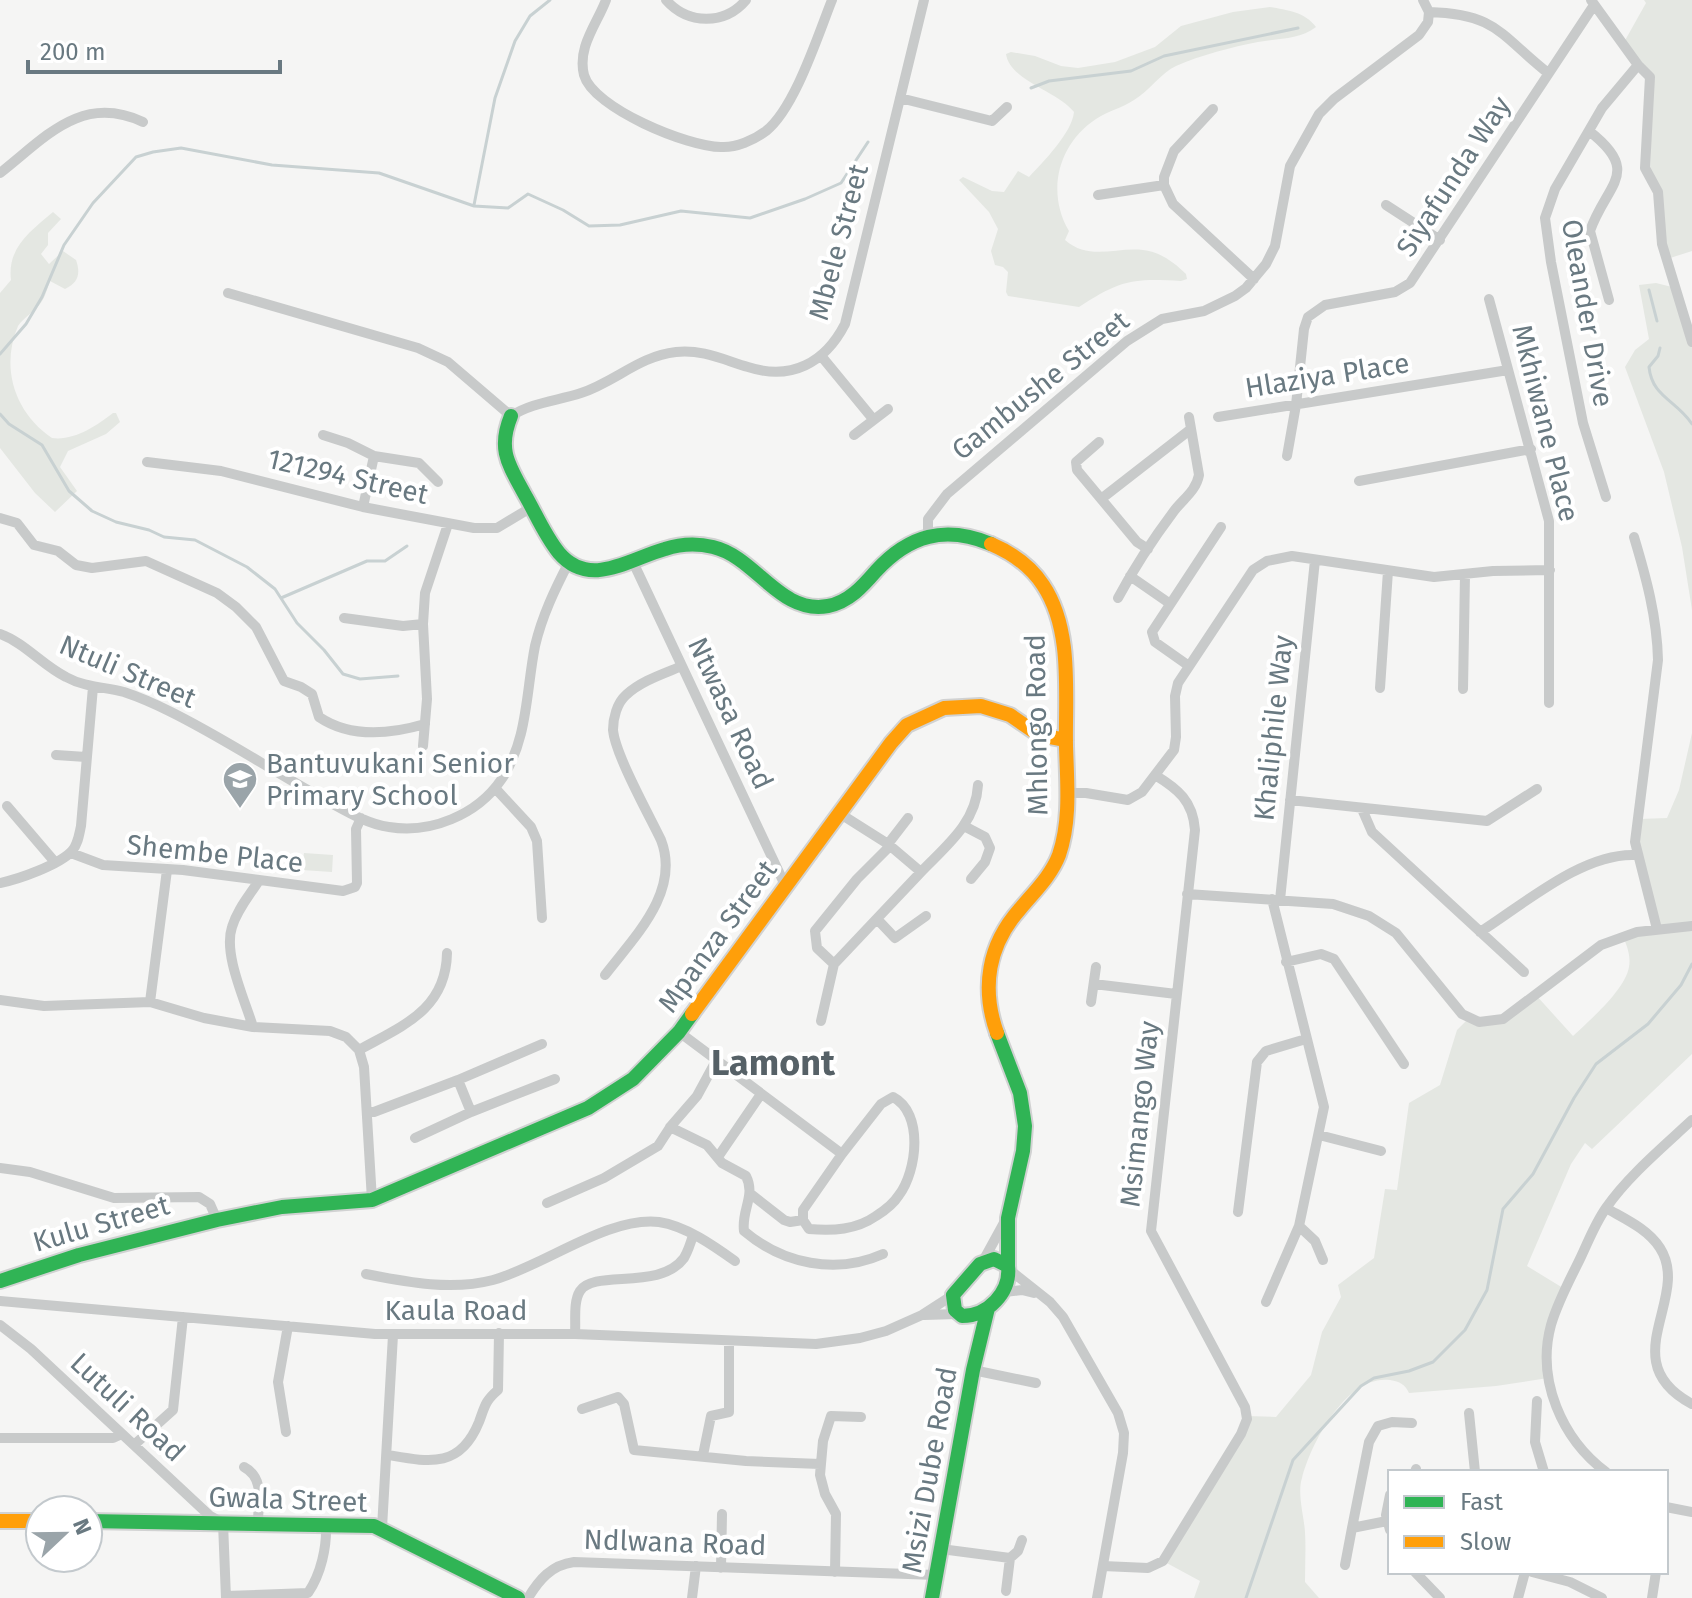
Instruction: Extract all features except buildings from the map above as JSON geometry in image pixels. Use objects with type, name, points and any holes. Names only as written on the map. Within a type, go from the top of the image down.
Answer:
[{"type":"street","points":[[606,0],[584,48],[583,71],[587,82],[595,92],[642,122],[677,137],[722,148],[754,139],[779,116],[802,73],[832,0]]},
{"type":"street","points":[[666,0],[674,9],[711,19],[731,15],[746,0]]},
{"type":"street","name":"Mbele Street","points":[[511,416],[541,402],[582,393],[633,365],[680,351],[708,353],[750,368],[779,371],[806,366],[822,357],[845,324],[924,0]]},
{"type":"street","points":[[1423,0],[1429,12],[1456,12],[1502,31],[1548,73]]},
{"type":"street","points":[[1592,3],[1650,77],[1645,168],[1658,192],[1662,244],[1692,342]]},
{"type":"street","name":"Siyafunda Way","points":[[1287,456],[1308,317],[1325,305],[1402,289],[1416,276],[1592,3]]},
{"type":"street","name":"Gambushe Street","points":[[928,536],[928,519],[947,494],[1127,341],[1162,319],[1204,311],[1220,304],[1235,296],[1254,279],[1275,246],[1290,166],[1300,143],[1319,114],[1334,99],[1419,35],[1428,22],[1429,12]]},
{"type":"street","name":"Oleander Drive","points":[[1606,497],[1583,423],[1545,218],[1555,189],[1589,131],[1616,88],[1638,65]]},
{"type":"street","points":[[900,98],[992,121],[1007,107]]},
{"type":"street","points":[[1213,109],[1174,151],[1167,166],[1164,185],[1173,204],[1254,279]]},
{"type":"street","points":[[0,173],[67,120],[114,112],[143,122]]},
{"type":"street","points":[[1589,131],[1609,148],[1618,164],[1616,180],[1590,231],[1609,300]]},
{"type":"street","points":[[1098,195],[1164,185]]},
{"type":"street","points":[[1386,205],[1440,240]]},
{"type":"street","points":[[228,293],[418,348],[448,362],[511,416],[505,429],[503,452],[561,556],[587,570],[602,571],[680,545],[705,545],[722,549],[749,564],[786,598],[810,607],[826,607],[856,594],[903,545],[928,536]]},
{"type":"street","name":"Mkhiwane Place","points":[[1489,299],[1549,521],[1549,703]]},
{"type":"street","points":[[822,357],[873,419]]},
{"type":"street","name":"Hlaziya Place","points":[[1218,417],[1508,370]]},
{"type":"street","points":[[854,435],[888,409]]},
{"type":"street","points":[[1118,598],[1175,509],[1197,483],[1199,475],[1189,417]]},
{"type":"street","points":[[1101,499],[1191,429]]},
{"type":"street","points":[[323,435],[374,456],[419,463],[438,482]]},
{"type":"street","points":[[1099,442],[1079,458],[1076,466],[1137,542],[1148,549]]},
{"type":"street","points":[[1359,481],[1531,449]]},
{"type":"street","points":[[363,507],[374,456]]},
{"type":"street","name":"121294 Street","points":[[147,462],[221,471],[363,507],[448,524],[497,528],[532,507]]},
{"type":"street","points":[[0,518],[17,523],[34,545],[58,551],[76,565],[92,568],[146,561],[217,593],[256,627],[284,681],[309,691],[319,717],[326,722],[377,733],[425,724]]},
{"type":"street","points":[[423,746],[427,699],[423,624],[425,593],[448,524]]},
{"type":"street","points":[[1189,666],[1154,640],[1154,627],[1221,527]]},
{"type":"street","name":"Mhlongo Road","points":[[928,536],[974,538],[1009,551],[1046,589],[1059,617],[1063,637],[1065,827],[1056,862],[1000,936],[993,949],[988,975],[991,1021],[1021,1097],[1024,1113],[1024,1138],[1006,1236],[1011,1281],[1004,1292]]},
{"type":"street","points":[[1634,537],[1648,582],[1658,660],[1636,831],[1636,855],[1657,929]]},
{"type":"street","points":[[1067,793],[1128,800],[1137,796],[1174,750],[1176,689],[1189,666],[1253,570],[1279,557],[1434,577],[1493,571],[1550,570]]},
{"type":"street","name":"Khaliphile Way","points":[[1266,1302],[1299,1226],[1319,1135],[1323,1100],[1286,962],[1276,900],[1290,800],[1315,560]]},
{"type":"street","name":"Ntuli Street","points":[[0,634],[21,645],[58,673],[93,687],[124,692],[171,712],[361,818],[388,827],[410,829],[434,826],[463,814],[495,788],[515,754],[541,624],[569,562]]},
{"type":"street","name":"Ntwasa Road","points":[[633,562],[785,885]]},
{"type":"street","points":[[1380,688],[1388,571]]},
{"type":"street","points":[[1463,689],[1465,575]]},
{"type":"street","points":[[1130,576],[1169,603]]},
{"type":"street","points":[[344,618],[403,626],[423,624]]},
{"type":"street","points":[[605,975],[653,909],[662,891],[667,869],[661,840],[615,738],[614,717],[627,694],[682,666]]},
{"type":"street","points":[[0,883],[32,874],[71,853],[78,842],[93,687]]},
{"type":"street","name":"Mpanza Street","points":[[217,1220],[282,1207],[372,1200],[588,1108],[633,1079],[679,1032],[839,813],[900,733],[917,719],[956,706],[981,706],[1010,715],[1039,735],[1066,740]]},
{"type":"street","points":[[56,755],[86,757]]},
{"type":"street","name":"Msimango Way","points":[[1103,1566],[1148,1568],[1168,1555],[1247,1419],[1245,1407],[1151,1231],[1195,830],[1192,811],[1175,787],[1155,775]]},
{"type":"street","points":[[821,1021],[834,964],[964,826],[975,804],[978,785]]},
{"type":"street","points":[[495,788],[531,827],[537,841],[542,918]]},
{"type":"street","points":[[1290,800],[1487,821],[1537,789]]},
{"type":"street","points":[[7,806],[54,861]]},
{"type":"street","points":[[1362,809],[1372,832],[1524,972]]},
{"type":"street","points":[[839,813],[889,845],[921,872]]},
{"type":"street","name":"Shembe Place","points":[[71,853],[103,865],[228,876],[343,891],[355,887],[357,883],[356,829],[361,818]]},
{"type":"street","points":[[834,964],[817,948],[815,931],[889,845],[908,818]]},
{"type":"street","points":[[964,826],[985,837],[990,848],[985,862],[971,879]]},
{"type":"street","points":[[1480,932],[1562,879],[1597,861],[1624,854],[1636,855]]},
{"type":"street","points":[[150,1002],[167,870]]},
{"type":"street","points":[[253,1027],[233,962],[230,934],[237,914],[258,882]]},
{"type":"street","points":[[1187,894],[1333,904],[1353,909],[1384,924],[1406,942],[1462,1014],[1479,1022],[1503,1019],[1601,945],[1627,935],[1691,925]]},
{"type":"street","points":[[877,919],[895,938],[926,916]]},
{"type":"street","points":[[359,1050],[425,1010],[441,984],[447,953]]},
{"type":"street","points":[[1286,962],[1321,954],[1334,959],[1404,1064]]},
{"type":"street","points":[[1091,1002],[1096,967]]},
{"type":"street","points":[[1094,984],[1176,994]]},
{"type":"street","points":[[0,1000],[44,1006],[150,1002],[204,1018],[253,1027],[330,1031],[346,1037],[359,1050],[364,1067],[372,1200]]},
{"type":"street","points":[[679,1032],[842,1154]]},
{"type":"street","points":[[1238,1212],[1257,1062],[1266,1051],[1306,1039]]},
{"type":"street","points":[[367,1112],[458,1080],[542,1044]]},
{"type":"street","points":[[547,1203],[604,1178],[652,1151],[697,1096],[716,1061]]},
{"type":"street","points":[[415,1138],[555,1079]]},
{"type":"street","points":[[458,1080],[471,1112]]},
{"type":"street","points":[[718,1157],[761,1094]]},
{"type":"street","points":[[893,1097],[904,1105],[911,1122],[915,1150],[900,1195],[877,1216],[860,1225],[837,1230],[809,1229],[803,1220],[806,1204],[881,1104],[893,1097]]},
{"type":"street","points":[[1604,1470],[1587,1455],[1562,1421],[1550,1390],[1547,1367],[1550,1328],[1606,1208],[1622,1188],[1692,1120]]},
{"type":"street","points":[[670,1127],[702,1141],[727,1166],[746,1176],[752,1195],[784,1220],[803,1220]]},
{"type":"street","points":[[1319,1135],[1381,1151]]},
{"type":"street","points":[[0,1168],[30,1172],[114,1198],[199,1197],[210,1204],[217,1220]]},
{"type":"street","points":[[752,1195],[743,1217],[744,1231],[778,1254],[823,1265],[857,1263],[883,1254]]},
{"type":"street","points":[[1606,1208],[1647,1233],[1664,1256],[1669,1285],[1658,1322],[1655,1349],[1667,1384],[1692,1404]]},
{"type":"street","name":"Mhlongo Road","points":[[980,1264],[999,1236],[1009,1211]]},
{"type":"street","name":"Kulu Street","points":[[0,1281],[106,1247],[217,1220]]},
{"type":"street","points":[[366,1274],[422,1285],[493,1280],[559,1254],[614,1227],[662,1222],[693,1235],[735,1261]]},
{"type":"street","points":[[1299,1226],[1315,1241],[1323,1260]]},
{"type":"street","points":[[575,1334],[576,1306],[583,1287],[593,1282],[647,1278],[665,1272],[683,1259],[693,1235]]},
{"type":"street","points":[[953,1295],[980,1264],[994,1259],[1009,1269],[1056,1308],[1069,1326],[1121,1423],[1123,1453],[1097,1598]]},
{"type":"street","points":[[960,1316],[973,1317],[988,1308],[1004,1292],[1022,1290],[1039,1295]]},
{"type":"street","name":"Kaula Road","points":[[0,1301],[393,1335],[575,1334],[816,1344],[874,1335],[922,1315],[953,1295]]},
{"type":"street","name":"Msizi Dube Road","points":[[953,1295],[953,1307],[978,1352]]},
{"type":"street","name":"Msizi Dube Road","points":[[932,1598],[973,1370],[988,1308]]},
{"type":"street","name":"Kaula Road","points":[[922,1315],[960,1316]]},
{"type":"street","points":[[134,1445],[173,1410],[183,1317]]},
{"type":"street","name":"Lutuli Road","points":[[0,1325],[31,1349],[210,1516],[223,1523]]},
{"type":"street","points":[[286,1432],[278,1382],[288,1326]]},
{"type":"street","points":[[388,1455],[440,1461],[466,1446],[488,1398],[498,1390],[499,1333]]},
{"type":"street","points":[[382,1528],[393,1335]]},
{"type":"street","points":[[703,1455],[711,1416],[729,1412],[729,1341]]},
{"type":"street","points":[[973,1370],[1036,1383]]},
{"type":"street","points":[[582,1409],[618,1397],[624,1404],[634,1450],[746,1461],[820,1464]]},
{"type":"street","points":[[1537,1401],[1535,1442],[1543,1470]]},
{"type":"street","points":[[1469,1413],[1475,1470]]},
{"type":"street","points":[[835,1572],[836,1514],[821,1484],[823,1441],[831,1416],[861,1417]]},
{"type":"street","points":[[1345,1565],[1371,1436],[1382,1424],[1412,1423]]},
{"type":"street","points":[[0,1438],[113,1438],[122,1434]]},
{"type":"street","points":[[244,1467],[255,1474],[258,1481],[258,1523]]},
{"type":"street","points":[[1668,1507],[1692,1512]]},
{"type":"street","points":[[721,1568],[722,1514]]},
{"type":"street","points":[[0,1521],[24,1521]]},
{"type":"street","name":"Gwala Street","points":[[104,1521],[364,1524],[382,1528],[518,1598]]},
{"type":"street","points":[[223,1523],[226,1597],[308,1596],[323,1555],[326,1524]]},
{"type":"street","points":[[1352,1528],[1388,1526]]},
{"type":"street","points":[[1006,1591],[1010,1558],[1018,1551],[1022,1540]]},
{"type":"street","points":[[941,1549],[1010,1558]]},
{"type":"street","name":"Ndlwana Road","points":[[528,1598],[542,1577],[566,1563],[936,1575]]},
{"type":"street","points":[[692,1598],[696,1566]]},
{"type":"street","points":[[1417,1574],[1440,1598]]},
{"type":"street","points":[[1518,1598],[1524,1574]]},
{"type":"street","points":[[1555,1574],[1602,1598]]},
{"type":"street","points":[[1652,1598],[1656,1574]]},
{"type":"shaded area","points":[[1644,0],[1692,0],[1692,251],[1667,259],[1658,193],[1650,179],[1651,83],[1623,44],[1646,3]]},
{"type":"shaded area","points":[[1270,7],[1301,15],[1316,27],[1295,36],[1227,49],[1176,66],[1134,100],[1101,116],[1083,129],[1065,155],[1060,170],[1058,201],[1069,231],[1065,240],[1093,252],[1143,250],[1155,253],[1177,266],[1187,279],[1127,283],[1105,291],[1079,307],[1008,296],[1008,272],[995,265],[991,251],[998,229],[989,212],[959,180],[963,177],[992,191],[1004,192],[1018,171],[1029,177],[1049,155],[1063,138],[1074,112],[1016,72],[1006,54],[1035,56],[1061,66],[1078,68],[1115,62],[1155,47],[1181,26],[1233,12]]},
{"type":"shaded area","points":[[53,212],[61,219],[48,233],[48,245],[41,254],[49,264],[63,251],[76,260],[78,274],[76,281],[65,289],[50,281],[42,302],[18,326],[11,358],[14,388],[29,416],[52,438],[76,435],[113,413],[120,422],[106,434],[68,451],[60,467],[77,491],[55,512],[35,493],[0,448],[0,293],[11,280],[13,258],[22,241]]},
{"type":"shaded area","points":[[1656,283],[1676,288],[1692,341],[1692,610],[1682,547],[1664,472],[1625,367],[1635,350],[1649,339],[1639,285]]},
{"type":"shaded area","points":[[1692,733],[1692,1054],[1592,1149],[1585,1143],[1571,1164],[1527,1266],[1563,1288],[1554,1310],[1548,1378],[1409,1393],[1402,1384],[1390,1380],[1374,1381],[1359,1388],[1346,1399],[1322,1430],[1301,1484],[1305,1582],[1319,1598],[1194,1598],[1200,1581],[1163,1561],[1247,1416],[1276,1417],[1311,1375],[1322,1332],[1341,1297],[1338,1285],[1374,1258],[1385,1189],[1397,1190],[1409,1103],[1440,1085],[1457,1030],[1468,1019],[1488,1023],[1535,994],[1573,1036],[1606,1004],[1626,976],[1629,959],[1623,936],[1657,929],[1637,855],[1639,819],[1667,818],[1679,790]]},
{"type":"shaded area","points":[[304,853],[333,855],[332,872],[302,870]]},
{"type":"waterway","points":[[474,205],[495,98],[515,41],[530,16],[550,0]]},
{"type":"waterway","points":[[1031,88],[1049,81],[1131,71],[1164,56],[1298,28]]},
{"type":"waterway","points":[[0,354],[26,324],[42,297],[64,245],[93,203],[136,157],[153,152],[181,148],[272,165],[379,173],[474,206],[508,208],[528,194],[589,226],[620,225],[681,211],[750,218],[841,183],[868,142]]},
{"type":"waterway","points":[[1649,290],[1657,321]]},
{"type":"waterway","points":[[1660,348],[1649,367],[1651,377],[1660,392],[1692,424]]},
{"type":"waterway","points":[[0,414],[9,424],[42,445],[69,491],[92,511],[164,537],[195,540],[247,567],[275,589],[297,623],[343,674],[360,679],[398,676]]},
{"type":"waterway","points":[[281,598],[367,561],[385,561],[407,546]]},
{"type":"waterway","points":[[1246,1598],[1293,1460],[1361,1386],[1374,1378],[1409,1371],[1433,1362],[1465,1330],[1487,1290],[1503,1209],[1533,1174],[1596,1064],[1648,1024],[1681,985],[1692,964]]},
{"type":"traffic: fast","points":[[511,416],[505,448],[514,475],[559,553],[571,564],[584,569],[610,568],[677,546],[707,546],[728,553],[796,602],[828,606],[849,597],[889,559],[915,542],[929,537],[958,535],[991,544]]},
{"type":"traffic: fast","points":[[0,1281],[79,1255],[217,1220],[282,1207],[372,1200],[588,1108],[633,1079],[679,1032],[692,1014]]},
{"type":"traffic: fast","points":[[997,1033],[1020,1093],[1025,1126],[1023,1151],[1008,1218],[1008,1266]]},
{"type":"traffic: fast","points":[[994,1259],[1008,1266],[1002,1293],[981,1312],[962,1316],[955,1310],[953,1295],[980,1264],[994,1259]]},
{"type":"traffic: fast","points":[[932,1598],[973,1370],[988,1308]]},
{"type":"traffic: fast","points":[[104,1521],[374,1526],[518,1598]]},
{"type":"traffic: slow","points":[[991,544],[1026,566],[1038,578],[1053,603],[1063,642],[1066,684],[1067,801],[1063,842],[1052,870],[1009,923],[994,952],[989,1000],[997,1033]]},
{"type":"traffic: slow","points":[[692,1014],[907,725],[944,708],[981,706],[1010,715],[1039,735],[1066,740]]},
{"type":"traffic: slow","points":[[0,1521],[24,1521]]},
{"type":"place","name":"Bantuvukani Senior Primary School","points":[[240,810]]},
{"type":"district","name":"Lamont","points":[[773,1062]]}]
